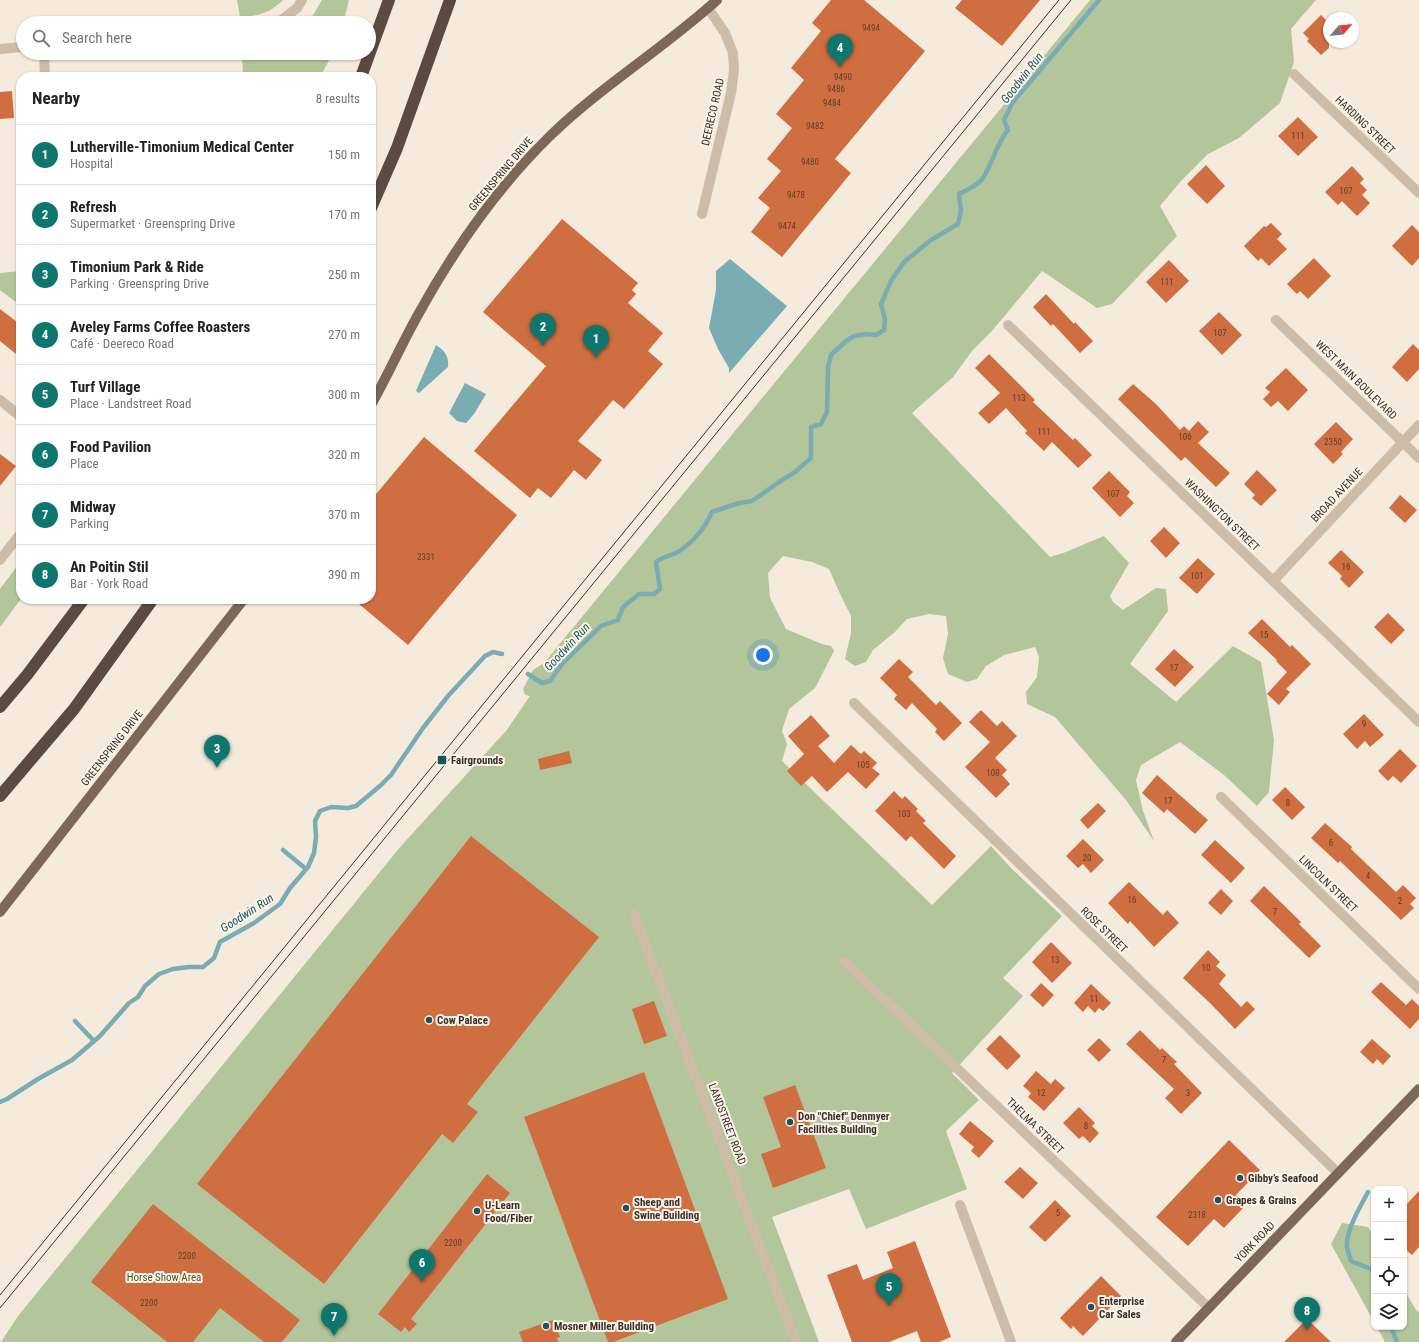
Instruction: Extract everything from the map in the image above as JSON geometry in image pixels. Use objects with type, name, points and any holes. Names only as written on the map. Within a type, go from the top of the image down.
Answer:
[{"type":"highway","points":[[376,36],[389,0]]},
{"type":"highway","points":[[376,196],[397,148],[450,0]]},
{"type":"highway","points":[[363,72],[367,60]]},
{"type":"highway","points":[[0,707],[27,675],[80,604]]},
{"type":"highway","points":[[0,796],[74,709],[149,604]]},
{"type":"main road","points":[[708,8],[717,0]]},
{"type":"main road","name":"GREENSPRING DRIVE","points":[[376,395],[418,314],[442,273],[473,227],[511,178],[534,152],[570,117],[599,92],[640,62],[708,8]]},
{"type":"main road","name":"GREENSPRING DRIVE","points":[[0,912],[240,604]]},
{"type":"main road","name":"YORK ROAD","points":[[1176,1342],[1419,1089]]},
{"type":"street","points":[[287,16],[297,8],[302,0]]},
{"type":"street","name":"DEERECO ROAD","points":[[702,214],[731,92],[734,70],[733,52],[725,33],[708,8]]},
{"type":"street","points":[[0,48],[16,47]]},
{"type":"street","points":[[44,60],[45,72]]},
{"type":"street","name":"HARDING STREET","points":[[1294,74],[1419,193]]},
{"type":"street","name":"WEST MAIN BOULEVARD","points":[[1276,320],[1419,458]]},
{"type":"street","name":"WASHINGTON STREET","points":[[1008,325],[1419,722]]},
{"type":"street","points":[[0,400],[16,413]]},
{"type":"street","name":"BROAD AVENUE","points":[[1273,581],[1419,425]]},
{"type":"street","points":[[0,560],[16,539]]},
{"type":"street","name":"ROSE STREET","points":[[854,703],[1338,1173]]},
{"type":"street","name":"LINCOLN STREET","points":[[1221,797],[1419,989]]},
{"type":"street","name":"LANDSTREET ROAD","points":[[634,914],[796,1342]]},
{"type":"street","name":"THELMA STREET","points":[[845,962],[1209,1308]]},
{"type":"street","points":[[960,1205],[1011,1342]]},
{"type":"green space","points":[[237,0],[283,0],[268,11],[258,15],[240,16]]},
{"type":"green space","points":[[322,0],[349,0],[345,16],[312,16]]},
{"type":"green space","name":"Horse Show Area","points":[[1090,0],[1316,0],[1291,29],[1294,62],[1280,103],[1239,138],[1208,154],[1181,181],[1160,206],[1177,236],[1112,304],[1097,308],[1042,271],[992,331],[972,351],[953,377],[912,413],[1050,557],[1104,536],[1129,563],[1110,596],[1113,602],[1123,610],[1156,588],[1166,589],[1168,611],[1130,664],[1176,702],[1233,646],[1261,662],[1274,740],[1269,792],[1257,806],[1224,775],[1180,742],[1141,765],[1136,780],[1143,811],[1154,841],[1126,800],[1055,717],[1027,704],[1026,692],[1037,677],[1039,657],[1035,647],[1004,655],[986,666],[977,679],[967,682],[948,674],[943,658],[948,634],[946,616],[929,614],[907,619],[895,632],[873,650],[866,662],[855,666],[845,659],[851,633],[851,616],[829,569],[812,562],[783,556],[768,573],[770,598],[786,629],[822,644],[831,646],[834,651],[815,688],[789,709],[782,731],[787,744],[782,761],[932,905],[991,846],[1011,868],[1062,916],[1003,978],[1023,996],[952,1073],[979,1100],[946,1131],[967,1189],[866,1229],[849,1189],[772,1217],[819,1342],[1,1342],[18,1316],[401,846],[506,731],[530,696],[525,695],[523,689],[533,670],[544,663]]},
{"type":"green space","points":[[242,60],[329,60],[323,72],[243,72]]},
{"type":"green space","points":[[16,271],[16,302],[0,290],[0,273]]},
{"type":"green space","points":[[16,568],[16,604],[17,604],[0,627],[0,589]]},
{"type":"green space","points":[[1342,1223],[1368,1227],[1371,1232],[1371,1317],[1331,1244]]},
{"type":"green space","points":[[1407,1294],[1416,1310],[1419,1312],[1419,1342],[1385,1342],[1379,1330],[1407,1330]]},
{"type":"water","points":[[730,259],[787,306],[729,373],[729,368],[718,349],[709,328],[716,290],[716,271]]},
{"type":"water","points":[[436,345],[446,354],[448,367],[419,393],[416,391]]},
{"type":"water","points":[[465,383],[486,394],[474,414],[466,423],[457,421],[449,413]]},
{"type":"building","points":[[831,0],[864,0],[925,51],[835,159],[851,173],[782,257],[751,232],[770,208],[758,198],[781,171],[767,159],[792,128],[776,114],[804,80],[791,68],[821,31],[812,23]]},
{"type":"building","points":[[962,0],[1040,0],[1002,46],[955,8]]},
{"type":"building","points":[[1321,15],[1323,17],[1323,48],[1329,48],[1321,55],[1307,41],[1309,39],[1303,33]]},
{"type":"building","points":[[12,91],[14,118],[0,119],[0,92]]},
{"type":"building","points":[[1298,117],[1318,137],[1298,156],[1278,136]]},
{"type":"building","points":[[1206,165],[1225,186],[1207,204],[1187,184]]},
{"type":"building","points":[[1352,166],[1364,179],[1360,183],[1367,190],[1362,195],[1370,203],[1357,216],[1342,201],[1338,205],[1325,192]]},
{"type":"building","points":[[562,219],[638,283],[632,290],[636,294],[628,303],[663,333],[648,351],[663,364],[624,409],[613,400],[578,441],[602,460],[586,480],[574,470],[551,498],[538,488],[530,498],[474,451],[546,366],[483,312]]},
{"type":"building","points":[[1271,223],[1282,234],[1277,239],[1287,249],[1269,266],[1261,258],[1258,261],[1244,246],[1264,226],[1266,227]]},
{"type":"building","points":[[1412,225],[1419,232],[1419,258],[1412,266],[1392,246]]},
{"type":"building","points":[[1314,258],[1331,276],[1308,299],[1300,291],[1297,294],[1287,284]]},
{"type":"building","points":[[1169,260],[1189,281],[1166,303],[1146,282]]},
{"type":"building","points":[[1046,294],[1074,324],[1075,322],[1093,341],[1080,353],[1053,324],[1051,326],[1033,307]]},
{"type":"building","points":[[0,309],[16,321],[16,354],[0,341]]},
{"type":"building","points":[[1219,312],[1242,335],[1222,355],[1199,331]]},
{"type":"building","points":[[1413,344],[1419,350],[1419,369],[1407,382],[1392,367]]},
{"type":"building","points":[[989,354],[1035,400],[1033,402],[1073,440],[1075,438],[1092,455],[1078,468],[1052,442],[1044,451],[1025,433],[1027,431],[1006,408],[989,424],[978,413],[1000,393],[975,368]]},
{"type":"building","points":[[1286,368],[1308,390],[1288,411],[1278,401],[1271,407],[1263,399],[1270,392],[1265,388]]},
{"type":"building","points":[[1133,384],[1156,404],[1180,430],[1184,426],[1189,431],[1198,421],[1209,432],[1198,443],[1230,473],[1216,487],[1185,457],[1181,461],[1118,399]]},
{"type":"building","points":[[1336,422],[1353,439],[1341,452],[1343,454],[1333,464],[1314,444]]},
{"type":"building","points":[[424,437],[517,515],[408,645],[359,604],[376,604],[376,494]]},
{"type":"building","points":[[0,454],[16,466],[0,486]]},
{"type":"building","points":[[1257,470],[1277,490],[1261,506],[1252,498],[1255,495],[1244,484]]},
{"type":"building","points":[[1109,471],[1130,492],[1127,496],[1134,503],[1120,517],[1092,488]]},
{"type":"building","points":[[1400,495],[1417,510],[1405,523],[1389,508]]},
{"type":"building","points":[[1164,527],[1180,543],[1166,558],[1150,541]]},
{"type":"building","points":[[1341,550],[1364,572],[1349,588],[1340,579],[1342,576],[1328,563]]},
{"type":"building","points":[[1198,558],[1215,574],[1197,594],[1179,578]]},
{"type":"building","points":[[1388,613],[1405,630],[1391,644],[1374,627]]},
{"type":"building","points":[[1262,619],[1290,647],[1292,645],[1311,664],[1286,689],[1290,692],[1279,705],[1267,694],[1287,672],[1276,661],[1277,660],[1248,633]]},
{"type":"building","points":[[1174,649],[1194,667],[1175,687],[1155,669]]},
{"type":"building","points":[[899,659],[913,672],[908,677],[936,705],[940,701],[962,723],[944,741],[935,732],[937,729],[912,703],[906,710],[894,699],[897,695],[880,678]]},
{"type":"building","points":[[981,710],[997,726],[1002,721],[1017,736],[995,758],[1007,770],[1002,775],[1010,784],[996,798],[965,767],[990,742],[969,722]]},
{"type":"building","points":[[1364,714],[1384,735],[1370,747],[1365,741],[1357,749],[1343,734]]},
{"type":"building","points":[[811,715],[830,736],[818,746],[834,763],[851,745],[861,754],[864,751],[877,763],[872,768],[880,774],[866,789],[848,772],[827,792],[812,776],[801,786],[787,771],[804,754],[788,736]]},
{"type":"building","points":[[1400,749],[1417,766],[1401,783],[1393,776],[1388,781],[1378,771]]},
{"type":"building","points":[[569,751],[572,763],[540,770],[538,759]]},
{"type":"building","points":[[1157,775],[1208,820],[1195,834],[1167,809],[1164,813],[1142,793]]},
{"type":"building","points":[[1285,787],[1305,807],[1292,820],[1272,800]]},
{"type":"building","points":[[894,791],[902,799],[905,796],[918,809],[916,811],[926,821],[923,823],[956,856],[944,869],[911,836],[906,841],[875,811]]},
{"type":"building","points":[[1098,803],[1106,811],[1088,829],[1080,820]]},
{"type":"building","points":[[1325,823],[1352,847],[1351,849],[1396,892],[1403,885],[1416,898],[1410,904],[1414,908],[1401,920],[1340,861],[1338,863],[1311,838]]},
{"type":"building","name":"Cow Palace","points":[[471,836],[599,937],[467,1104],[478,1112],[453,1143],[442,1134],[324,1284],[197,1184]]},
{"type":"building","points":[[1083,839],[1104,860],[1091,873],[1083,864],[1078,868],[1066,856]]},
{"type":"building","points":[[1215,840],[1245,868],[1231,883],[1201,855]]},
{"type":"building","points":[[1129,882],[1163,915],[1167,910],[1179,923],[1154,947],[1130,921],[1128,924],[1108,903]]},
{"type":"building","points":[[1264,886],[1301,922],[1299,924],[1321,946],[1309,958],[1250,901]]},
{"type":"building","points":[[1221,889],[1233,901],[1221,915],[1208,903]]},
{"type":"building","points":[[1051,942],[1072,963],[1052,983],[1032,962]]},
{"type":"building","points":[[1208,950],[1220,962],[1216,966],[1226,975],[1219,984],[1241,1007],[1247,1001],[1255,1009],[1235,1029],[1183,978]]},
{"type":"building","points":[[1381,982],[1406,1005],[1412,999],[1419,1006],[1419,1019],[1410,1029],[1371,992]]},
{"type":"building","points":[[1041,983],[1054,995],[1043,1007],[1030,995]]},
{"type":"building","points":[[1091,984],[1111,1003],[1103,1011],[1099,1008],[1095,1013],[1088,1006],[1083,1012],[1074,1003]]},
{"type":"building","points":[[654,1001],[667,1036],[644,1044],[632,1009]]},
{"type":"building","points":[[1140,1030],[1160,1050],[1162,1048],[1177,1062],[1174,1064],[1202,1093],[1181,1114],[1165,1098],[1174,1089],[1126,1044]]},
{"type":"building","points":[[1000,1035],[1021,1056],[1007,1070],[986,1049]]},
{"type":"building","points":[[1099,1038],[1111,1050],[1099,1062],[1087,1050]]},
{"type":"building","points":[[1372,1039],[1391,1056],[1383,1065],[1377,1059],[1373,1064],[1360,1052]]},
{"type":"building","points":[[1036,1071],[1051,1084],[1055,1079],[1065,1088],[1044,1111],[1028,1097],[1031,1093],[1023,1086]]},
{"type":"building","name":"Sheep and Swine Building","points":[[644,1072],[728,1299],[613,1342],[608,1342],[524,1117]]},
{"type":"building","name":"Don \"Chief\" Denmyer Facilities Building","points":[[795,1085],[826,1168],[773,1188],[761,1154],[781,1147],[763,1097]]},
{"type":"building","points":[[1079,1107],[1095,1123],[1092,1126],[1099,1133],[1090,1143],[1083,1136],[1079,1139],[1063,1123]]},
{"type":"building","points":[[970,1121],[994,1141],[979,1158],[971,1151],[974,1147],[959,1134]]},
{"type":"building","points":[[1229,1140],[1260,1170],[1236,1195],[1246,1205],[1224,1228],[1214,1219],[1188,1246],[1156,1217]]},
{"type":"building","points":[[1020,1167],[1038,1183],[1023,1199],[1004,1182]]},
{"type":"building","points":[[487,1174],[510,1193],[411,1319],[417,1324],[409,1332],[405,1327],[401,1332],[378,1314]]},
{"type":"building","points":[[1419,1191],[1419,1247],[1412,1255],[1407,1251],[1407,1204]]},
{"type":"building","points":[[1055,1200],[1071,1216],[1045,1242],[1029,1227]]},
{"type":"building","points":[[153,1204],[300,1320],[282,1342],[264,1342],[220,1308],[193,1342],[167,1342],[91,1282]]},
{"type":"building","points":[[915,1241],[951,1337],[939,1342],[921,1342],[917,1331],[889,1342],[852,1342],[827,1275],[857,1264],[863,1280],[893,1268],[887,1252]]},
{"type":"building","name":"Enterprise Car Sales","points":[[1101,1276],[1121,1296],[1083,1336],[1073,1326],[1071,1329],[1060,1318]]},
{"type":"building","points":[[1307,1319],[1331,1342],[1284,1342]]},
{"type":"building","name":"Mosner Miller Building","points":[[553,1320],[560,1337],[557,1338],[558,1342],[523,1342],[519,1332]]},
{"type":"waterway","name":"Goodwin Run","points":[[528,674],[542,683],[550,681],[562,664],[601,626],[618,620],[623,607],[639,594],[654,594],[660,589],[656,562],[676,553],[693,540],[702,530],[712,512],[739,503],[752,501],[795,472],[811,458],[811,427],[821,424],[827,412],[828,367],[831,355],[846,341],[854,336],[866,334],[876,335],[884,330],[885,319],[881,304],[891,281],[904,262],[931,240],[958,224],[961,211],[959,194],[972,188],[983,178],[1000,141],[1008,130],[1004,120],[1013,102],[1099,0]]},
{"type":"waterway","name":"Goodwin Run","points":[[0,1102],[72,1060],[100,1036],[129,1003],[138,997],[145,986],[159,974],[173,969],[203,967],[214,958],[220,942],[254,923],[280,904],[290,888],[308,867],[314,853],[316,837],[315,821],[320,811],[331,807],[348,808],[356,806],[381,785],[391,775],[423,728],[448,696],[485,656],[493,652],[502,654]]},
{"type":"waterway","points":[[283,850],[306,869]]},
{"type":"waterway","points":[[75,1021],[94,1041]]},
{"type":"waterway","points":[[1368,1192],[1351,1227],[1348,1235],[1347,1248],[1351,1261],[1371,1269]]},
{"type":"waterway","points":[[1392,1330],[1397,1342]]},
{"type":"tram line","points":[[0,1295],[1059,0]]},
{"type":"tram line","points":[[0,1308],[1071,0]]},
{"type":"place","name":"Aveley Farms Coffee Roasters","points":[[840,67]]},
{"type":"place","name":"Refresh","points":[[543,346]]},
{"type":"place","name":"Lutherville-Timonium Medical Center","points":[[596,358]]},
{"type":"place","name":"Fairgrounds","points":[[442,760]]},
{"type":"place","name":"Timonium Park & Ride","points":[[217,768]]},
{"type":"place","name":"Cow Palace","points":[[429,1020]]},
{"type":"place","name":"Don \"Chief\" Denmyer Facilities Building","points":[[790,1122]]},
{"type":"place","name":"Gibby’s Seafood","points":[[1240,1178]]},
{"type":"place","name":"Grapes & Grains","points":[[1218,1200]]},
{"type":"place","name":"Sheep and Swine Building","points":[[626,1208]]},
{"type":"place","name":"U-Learn Food/Fiber","points":[[477,1211]]},
{"type":"place","name":"Food Pavilion","points":[[422,1282]]},
{"type":"place","name":"Turf Village","points":[[889,1306]]},
{"type":"place","name":"Enterprise Car Sales","points":[[1091,1307]]},
{"type":"place","name":"Mosner Miller Building","points":[[546,1326]]},
{"type":"place","name":"An Poitin Stil","points":[[1307,1330]]},
{"type":"place","name":"Midway","points":[[334,1336]]}]
